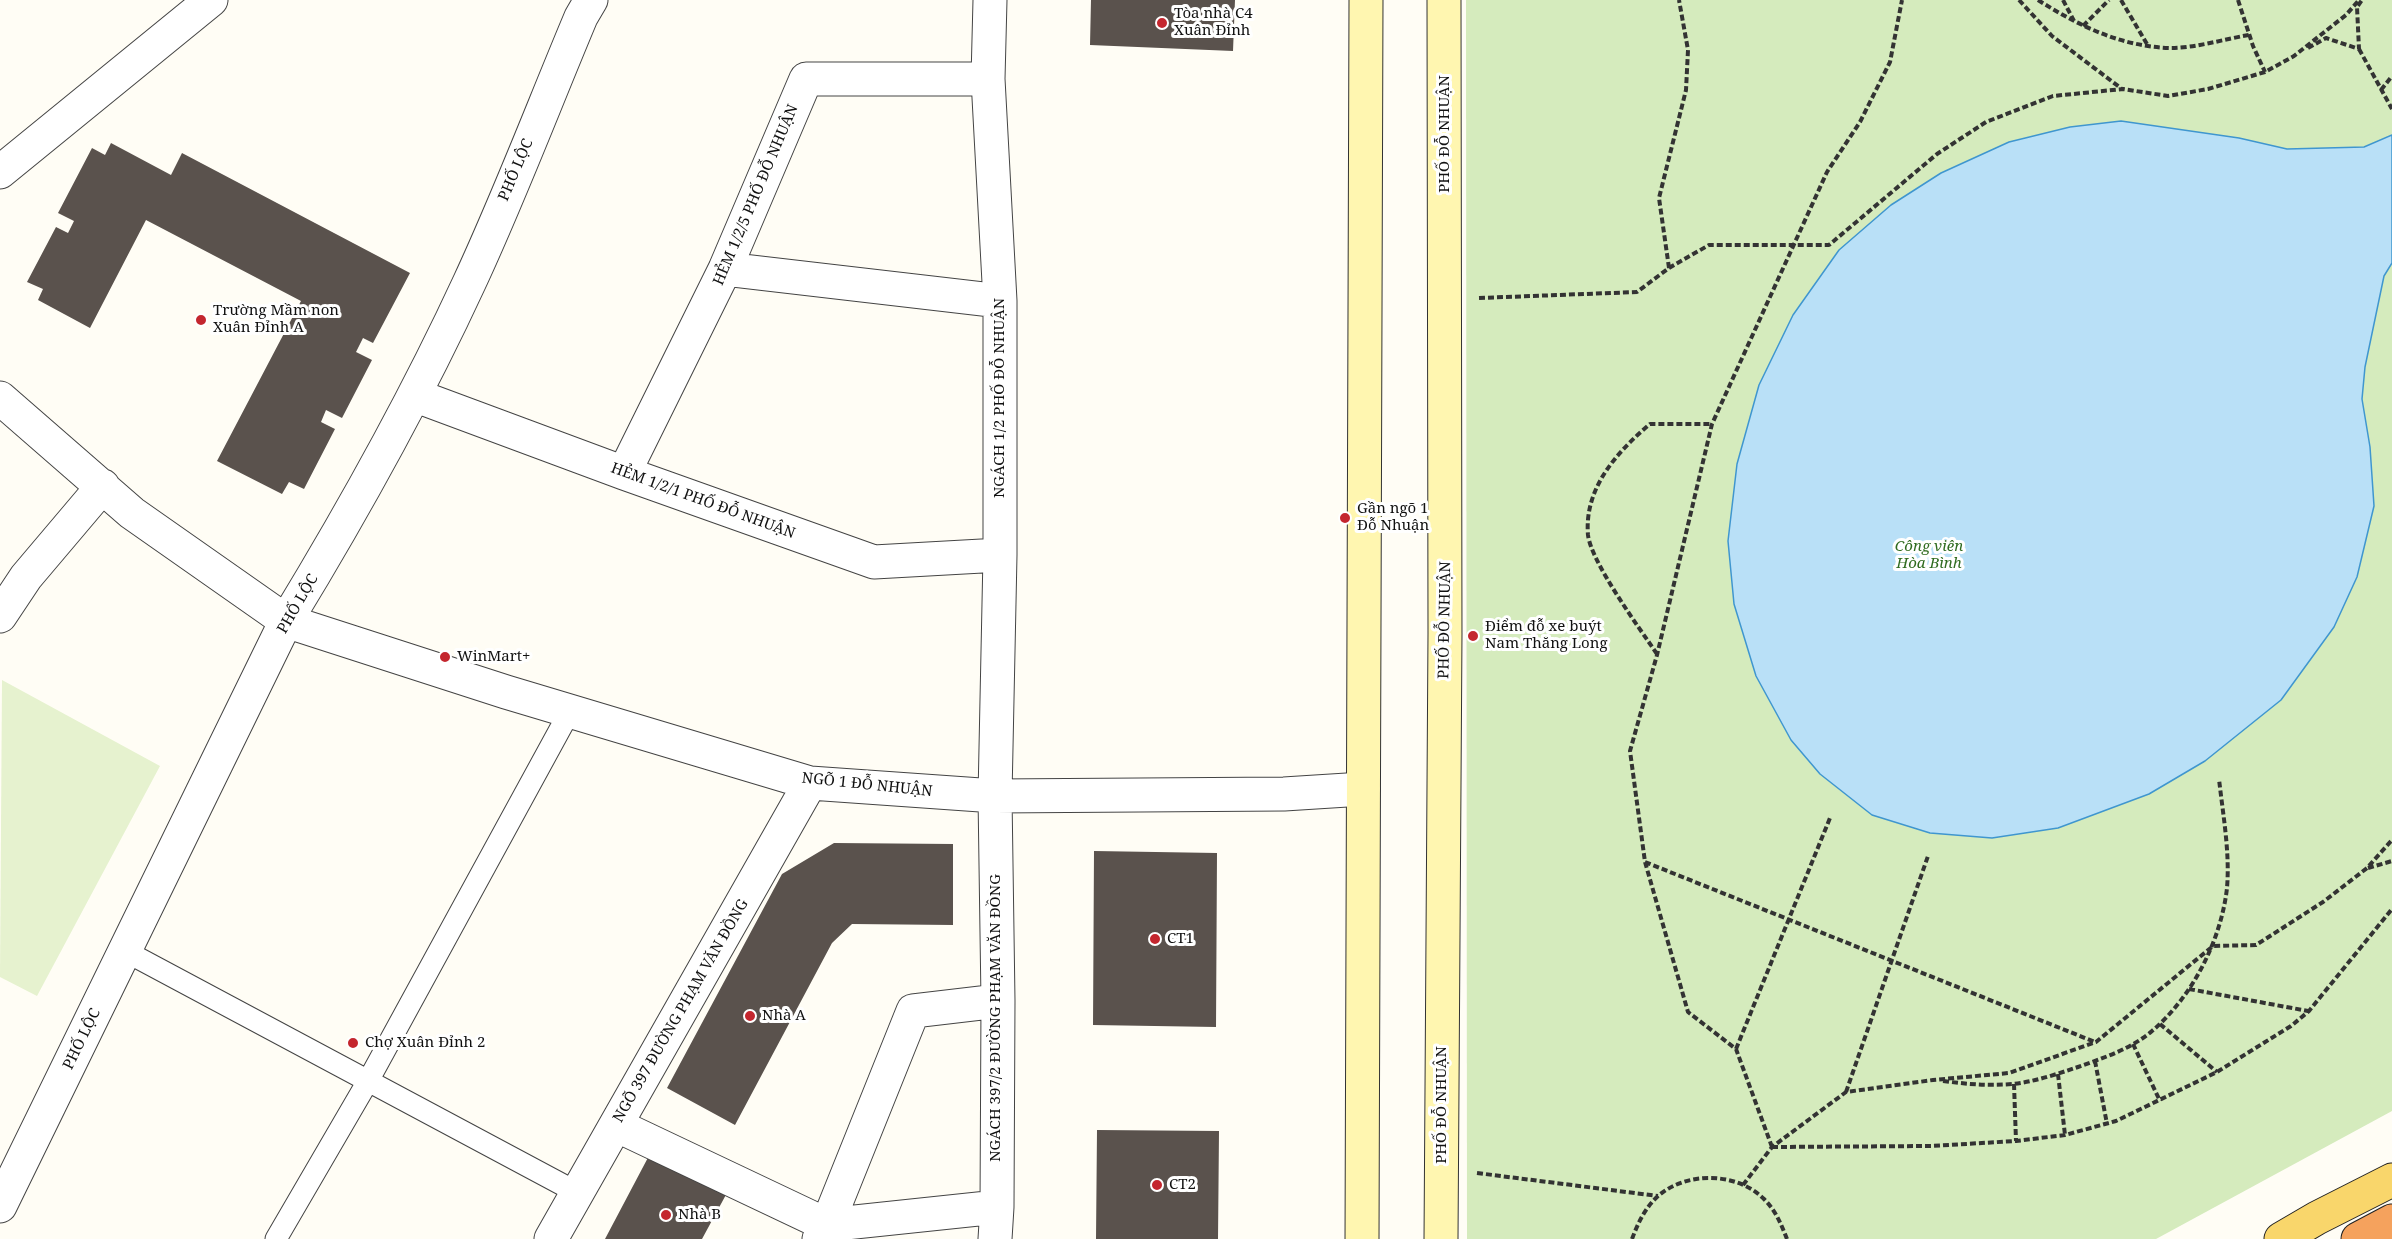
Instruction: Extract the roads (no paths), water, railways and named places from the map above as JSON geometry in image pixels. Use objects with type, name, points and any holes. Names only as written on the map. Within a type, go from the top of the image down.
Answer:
[{"type":"highway","points":[[2358,1239],[2392,1221]]},
{"type":"main road","points":[[2281,1239],[2392,1180]]},
{"type":"street","points":[[0,172],[211,0]]},
{"type":"street","name":"PHỐ LỘC","points":[[0,1206],[286,621],[325,557],[414,395],[470,280],[581,17],[591,0]]},
{"type":"street","name":"NGÁCH 1/2 PHỐ ĐỖ NHUẬN","points":[[990,0],[988,79],[1000,301],[1000,555],[995,796]]},
{"type":"street","points":[[1362,1239],[1366,0]]},
{"type":"street","name":"PHỐ ĐỖ NHUẬN","points":[[1441,1239],[1446,299],[1444,0]]},
{"type":"street","name":"HẺM 1/2/5 PHỐ ĐỖ NHUẬN","points":[[624,473],[725,269],[806,79],[988,79]]},
{"type":"street","points":[[725,269],[1000,301]]},
{"type":"street","name":"HẺM 1/2/1 PHỐ ĐỖ NHUẬN","points":[[414,395],[874,562],[1000,555]]},
{"type":"street","name":"NGÕ 1 ĐỖ NHUẬN","points":[[0,398],[132,513],[286,621],[570,711],[810,783],[995,796],[1284,794],[1363,789]]},
{"type":"street","points":[[0,616],[26,577],[103,486]]},
{"type":"street","name":"NGÕ 397 ĐƯỜNG PHẠM VĂN ĐỒNG","points":[[551,1239],[810,783]]},
{"type":"street","name":"NGÁCH 397/2 ĐƯỜNG PHẠM VĂN ĐỒNG","points":[[995,796],[998,1001],[996,1223]]},
{"type":"street","points":[[823,1232],[913,1011],[998,1001]]},
{"type":"street","points":[[616,1125],[823,1232],[996,1223]]},
{"type":"lane","points":[[276,1239],[368,1081],[570,711]]},
{"type":"lane","points":[[125,951],[578,1193]]},
{"type":"water","points":[[2121,121],[2239,138],[2287,149],[2364,147],[2392,135],[2392,263],[2384,276],[2365,367],[2362,399],[2370,447],[2374,506],[2357,577],[2334,627],[2281,700],[2205,761],[2149,794],[2058,828],[1992,838],[1930,833],[1872,815],[1820,774],[1791,740],[1756,676],[1734,604],[1728,541],[1737,464],[1759,385],[1793,315],[1839,250],[1891,205],[1941,173],[2009,142],[2070,127]]},
{"type":"place","name":"Tòa nhà C4 Xuân Đỉnh","points":[[1162,23]]},
{"type":"place","name":"Trường Mầm non Xuân Đỉnh A","points":[[201,320]]},
{"type":"place","name":"Gần ngõ 1 Đỗ Nhuận","points":[[1345,518]]},
{"type":"place","name":"Điểm đỗ xe buýt Nam Thăng Long","points":[[1473,636]]},
{"type":"place","name":"WinMart+","points":[[445,657]]},
{"type":"place","name":"CT1","points":[[1155,939]]},
{"type":"place","name":"Nhà A","points":[[750,1016]]},
{"type":"place","name":"Chợ Xuân Đỉnh 2","points":[[353,1043]]},
{"type":"place","name":"CT2","points":[[1157,1185]]},
{"type":"place","name":"Nhà B","points":[[666,1215]]},
{"type":"park label","name":"Công viên Hòa Bình","points":[[1929,556]]}]
